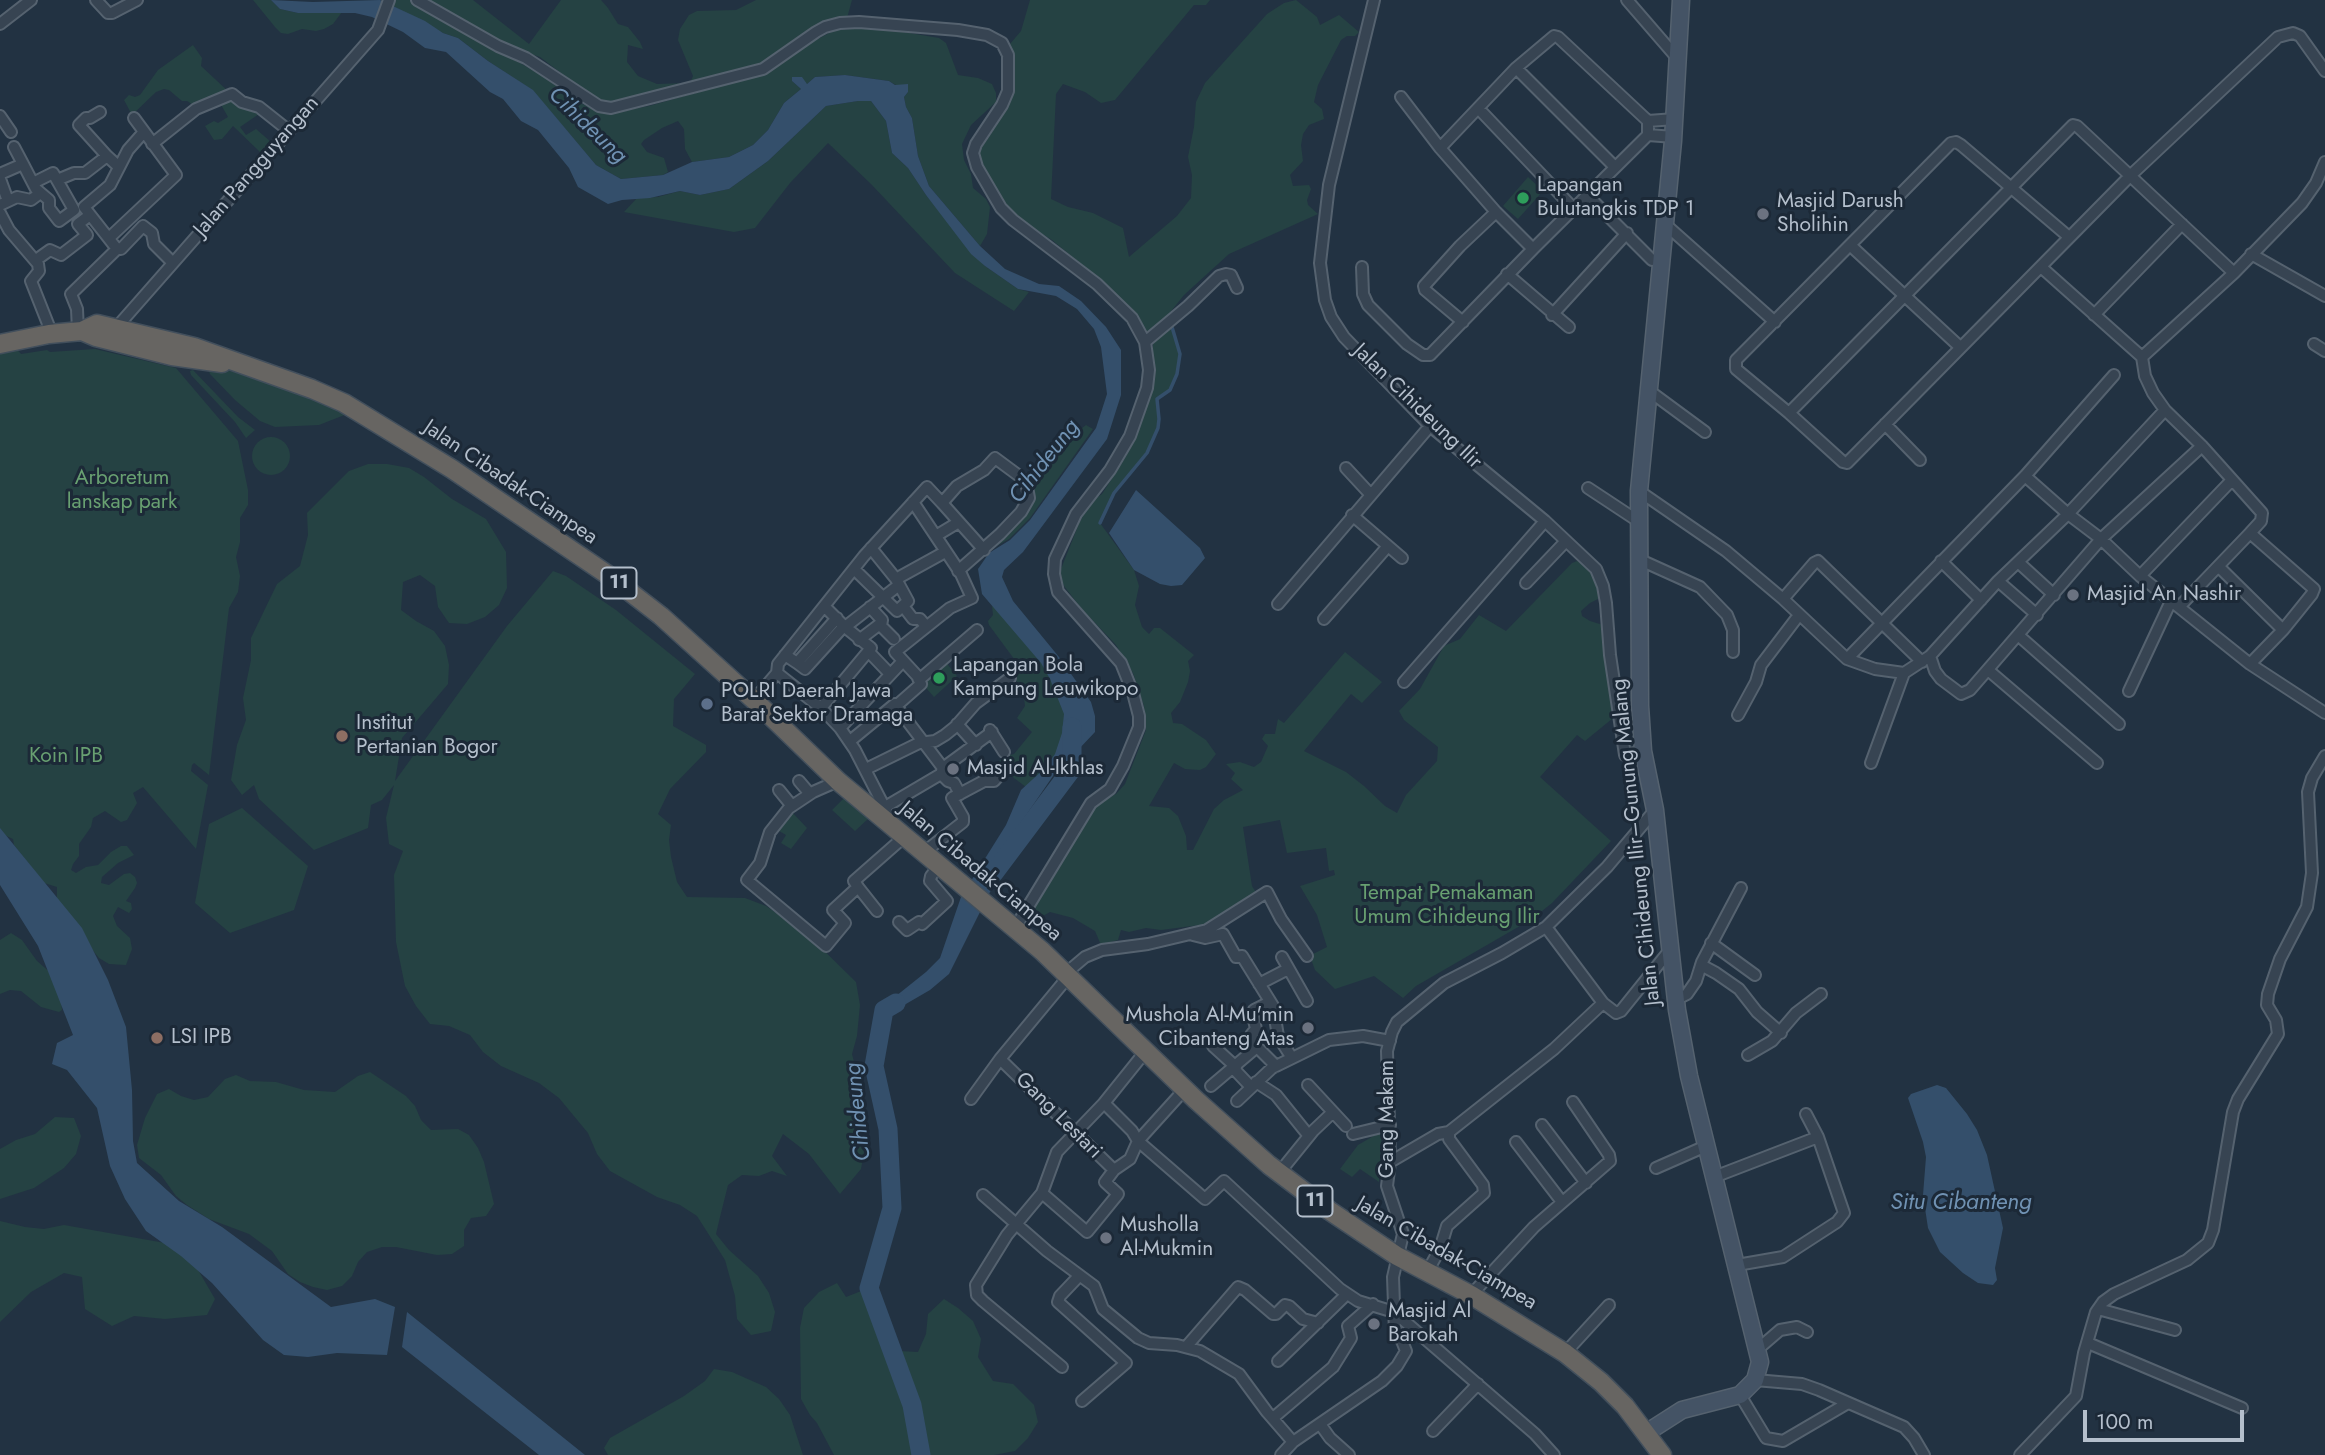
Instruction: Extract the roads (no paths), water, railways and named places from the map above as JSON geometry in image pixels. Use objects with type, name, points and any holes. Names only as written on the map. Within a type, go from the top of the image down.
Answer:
[{"type":"highway","name":"11","points":[[0,344],[80,331],[97,324],[194,347],[240,363]]},
{"type":"highway","name":"11","points":[[80,331],[181,358],[215,363],[240,363]]},
{"type":"highway","name":"Jalan Cibadak-Ciampea","points":[[240,363],[344,403],[452,468],[608,575],[661,616],[754,699],[838,781],[1015,928],[1145,1052],[1279,1173],[1330,1212],[1397,1256],[1471,1295],[1565,1353],[1625,1406],[1662,1455]]},
{"type":"main road","name":"Jalan Cihideung Ilir–Gunung Malang","points":[[1681,0],[1674,137],[1639,491],[1639,669],[1643,751],[1655,810],[1675,1000],[1689,1076],[1758,1349],[1760,1362],[1755,1380]]},
{"type":"main road","points":[[1646,1433],[1682,1410],[1740,1395],[1755,1380]]},
{"type":"street","points":[[10,0],[19,9]]},
{"type":"street","points":[[0,24],[31,0]]},
{"type":"street","points":[[96,0],[108,13],[137,0]]},
{"type":"street","name":"Jalan Pangguyangan","points":[[117,328],[378,30],[389,0]]},
{"type":"street","points":[[416,0],[498,46],[526,58],[599,106],[611,108],[763,69],[816,32],[840,23],[859,22],[958,30],[988,35],[1002,43],[1008,55],[1007,91],[1002,104],[976,144],[973,153],[977,167],[1000,208],[1097,284],[1132,318],[1145,342],[1149,370],[1130,436],[1110,470],[1076,514],[1055,559],[1054,574],[1058,592],[1121,663],[1133,693],[1139,727],[1110,789],[1091,803],[1015,928]]},
{"type":"street","name":"Jalan Cihideung Ilir","points":[[1374,0],[1329,185],[1323,222],[1322,285],[1331,317],[1344,337],[1430,426],[1545,522],[1596,569],[1604,586],[1610,655],[1625,755],[1643,751]]},
{"type":"street","points":[[1627,0],[1678,59]]},
{"type":"street","points":[[2069,237],[1961,145],[1951,143],[1774,322],[1734,365],[1735,369],[1847,463],[2131,175],[2278,37],[2293,33],[2300,37],[2325,71]]},
{"type":"street","points":[[1440,148],[1516,68],[1549,38],[1558,37],[1648,121],[1648,135]]},
{"type":"street","points":[[1516,68],[1614,166]]},
{"type":"street","points":[[152,144],[196,108],[232,94],[242,102],[259,107],[288,130]]},
{"type":"street","points":[[1401,97],[1440,148],[1496,212],[1533,249]]},
{"type":"street","points":[[1478,108],[1574,209]]},
{"type":"street","points":[[100,112],[86,118],[79,125],[119,167]]},
{"type":"street","points":[[0,116],[11,132]]},
{"type":"street","points":[[109,238],[176,175],[134,118]]},
{"type":"street","points":[[1648,121],[1675,119]]},
{"type":"street","points":[[1789,413],[2073,125],[2131,175],[2234,273]]},
{"type":"street","points":[[117,249],[84,207],[110,184],[128,150],[143,133]]},
{"type":"street","points":[[1362,267],[1363,294],[1368,305],[1407,344],[1423,355],[1433,354],[1507,274],[1648,135],[1674,137]]},
{"type":"street","points":[[14,146],[36,188],[49,200],[49,208],[59,221],[74,210],[53,173],[36,188],[32,200],[18,197],[4,203],[0,177],[23,164]]},
{"type":"street","points":[[57,180],[74,173],[85,173],[107,156]]},
{"type":"street","points":[[2142,358],[2234,273],[2302,203],[2316,183],[2325,162]]},
{"type":"street","points":[[85,173],[100,193]]},
{"type":"street","points":[[1587,195],[1652,260]]},
{"type":"street","points":[[1463,322],[1424,286],[1496,212]]},
{"type":"street","points":[[0,213],[9,230],[36,260],[39,271],[31,281],[52,334]]},
{"type":"street","points":[[36,260],[50,250],[61,255],[87,235],[78,224],[90,215]]},
{"type":"street","points":[[2094,315],[2182,223]]},
{"type":"street","points":[[1665,225],[1774,322]]},
{"type":"street","points":[[80,331],[77,309],[71,294],[143,226],[152,233],[154,244],[173,263]]},
{"type":"street","points":[[1552,314],[1627,233]]},
{"type":"street","points":[[1851,246],[1960,346]]},
{"type":"street","points":[[2251,254],[2325,296]]},
{"type":"street","points":[[2041,267],[2142,358],[2145,376],[2165,410],[2202,446],[2262,513],[2261,521],[2219,567],[2175,604],[2129,691]]},
{"type":"street","points":[[1507,274],[1569,327]]},
{"type":"street","points":[[1145,342],[1219,276],[1230,275],[1237,288]]},
{"type":"street","points":[[2314,344],[2325,351]]},
{"type":"street","points":[[1847,659],[2025,476],[2114,375]]},
{"type":"street","points":[[1648,390],[1705,432]]},
{"type":"street","points":[[1871,763],[1904,673],[1926,659],[2165,410]]},
{"type":"street","points":[[1885,424],[1920,460]]},
{"type":"street","points":[[1278,604],[1430,426]]},
{"type":"street","points":[[1783,599],[1818,561],[1881,624],[1926,659],[1941,679],[1961,694],[1970,690],[2101,539],[2202,446]]},
{"type":"street","points":[[942,503],[957,486],[984,470],[995,458],[1026,481],[1029,498],[1021,512],[984,550],[958,571]]},
{"type":"street","points":[[1346,468],[1371,495]]},
{"type":"street","points":[[2025,476],[2101,539],[2140,576],[2250,664],[2325,713]]},
{"type":"street","points":[[2140,576],[2232,480]]},
{"type":"street","points":[[754,699],[777,673],[778,664],[871,548],[927,487],[984,550]]},
{"type":"street","points":[[1588,488],[1638,521]]},
{"type":"street","points":[[1639,491],[1727,551],[1847,659],[1875,669],[1904,673]]},
{"type":"street","points":[[913,502],[958,571],[972,598],[950,608],[895,652],[921,684],[896,706],[948,781],[954,783],[960,793]]},
{"type":"street","points":[[1352,515],[1402,558]]},
{"type":"street","points":[[939,534],[959,522]]},
{"type":"street","points":[[1404,682],[1545,522]]},
{"type":"street","points":[[2250,533],[2314,589],[2283,630],[2250,664]]},
{"type":"street","points":[[1525,583],[1566,541]]},
{"type":"street","points":[[1324,619],[1388,546]]},
{"type":"street","points":[[854,569],[897,611],[908,601],[898,582],[871,548]]},
{"type":"street","points":[[785,655],[797,663],[842,624],[884,597],[898,582],[945,552]]},
{"type":"street","points":[[1638,559],[1700,587],[1727,615],[1733,630],[1733,652]]},
{"type":"street","points":[[1941,561],[1982,600]]},
{"type":"street","points":[[2018,562],[2054,595]]},
{"type":"street","points":[[2219,567],[2283,630]]},
{"type":"street","points":[[1998,581],[2037,615]]},
{"type":"street","points":[[903,606],[913,619],[920,619],[926,626]]},
{"type":"street","points":[[821,708],[871,648],[825,607]]},
{"type":"street","points":[[859,640],[882,620],[870,607]]},
{"type":"street","points":[[1738,715],[1756,682],[1761,665],[1799,615]]},
{"type":"street","points":[[880,624],[894,639]]},
{"type":"street","points":[[918,678],[977,630]]},
{"type":"street","points":[[2018,635],[2119,724]]},
{"type":"street","points":[[868,651],[890,674]]},
{"type":"street","points":[[840,727],[903,661]]},
{"type":"street","points":[[1988,670],[2097,763]]},
{"type":"street","points":[[777,673],[840,727],[866,769],[900,834],[854,881],[877,911]]},
{"type":"street","points":[[866,769],[924,743],[935,741],[957,724],[976,703],[1010,678]]},
{"type":"street","points":[[850,741],[895,704]]},
{"type":"street","points":[[957,724],[975,745]]},
{"type":"street","points":[[885,807],[942,771],[991,731],[1004,752]]},
{"type":"street","points":[[2021,1455],[2076,1396],[2084,1353],[2098,1309],[2114,1294],[2187,1260],[2208,1242],[2213,1230],[2233,1112],[2238,1099],[2278,1034],[2276,1020],[2267,1005],[2268,994],[2280,959],[2307,907],[2312,873],[2308,792],[2312,778],[2325,756]]},
{"type":"street","points":[[923,853],[963,822],[952,798],[984,781],[994,781],[1002,772]]},
{"type":"street","points":[[799,781],[810,794]]},
{"type":"street","points":[[838,781],[792,806],[770,832],[760,863],[747,880],[827,946],[845,923],[833,910],[858,887]]},
{"type":"street","points":[[779,790],[792,806]]},
{"type":"street","name":"Gang Makam","points":[[1281,1455],[1293,1442],[1363,1396],[1397,1366],[1406,1351],[1395,1333],[1392,1277],[1404,1234],[1387,1185],[1390,1161],[1386,1126],[1387,1083],[1390,1041],[1397,1022],[1444,983],[1546,927],[1607,867],[1655,810]]},
{"type":"street","points":[[899,922],[907,930],[919,922],[922,924],[947,901],[930,881],[930,876],[944,870]]},
{"type":"street","points":[[1675,1000],[1691,989],[1696,981],[1711,943],[1741,888]]},
{"type":"street","points":[[1191,934],[1214,927],[1267,891],[1281,919],[1307,956]]},
{"type":"street","points":[[1546,927],[1602,1003],[1616,1013],[1621,1011],[1670,950]]},
{"type":"street","points":[[1191,934],[1205,938],[1223,934],[1236,957],[1241,956],[1270,1002],[1275,1012],[1278,1036],[1292,1058]]},
{"type":"street","name":"Gang Lestari","points":[[1185,1089],[1138,1140],[1130,1159],[1114,1170],[1000,1059],[1072,968],[1094,952],[1191,934]]},
{"type":"street","points":[[1711,943],[1755,975]]},
{"type":"street","points":[[1282,957],[1307,1001]]},
{"type":"street","points":[[1701,965],[1739,989],[1757,1012],[1781,1033]]},
{"type":"street","points":[[1259,984],[1288,969]]},
{"type":"street","points":[[1748,1055],[1772,1041],[1796,1013],[1821,994]]},
{"type":"street","points":[[1270,1002],[1254,1010],[1256,1029],[1251,1035],[1257,1048],[1276,1066]]},
{"type":"street","points":[[1390,1161],[1438,1134],[1450,1132],[1554,1049],[1602,1003]]},
{"type":"street","points":[[1237,1101],[1276,1066],[1329,1040],[1375,1037],[1390,1041]]},
{"type":"street","points":[[1213,1046],[1254,1084],[1276,1095],[1309,1136]]},
{"type":"street","points":[[1211,1086],[1257,1048]]},
{"type":"street","points":[[1062,1367],[983,1301],[975,1290],[976,1285],[1016,1223],[1042,1194],[1057,1152],[1104,1102],[1145,1052]]},
{"type":"street","points":[[971,1099],[1000,1059]]},
{"type":"street","points":[[1308,1085],[1349,1130],[1386,1126]]},
{"type":"street","points":[[1104,1102],[1138,1140],[1205,1199],[1224,1181],[1347,1294],[1358,1301],[1394,1312],[1535,1434],[1554,1455]]},
{"type":"street","points":[[1471,1295],[1534,1227],[1610,1161],[1609,1155],[1573,1102]]},
{"type":"street","points":[[1279,1173],[1332,1113]]},
{"type":"street","points":[[1737,1265],[1783,1257],[1843,1215],[1818,1137],[1807,1114]]},
{"type":"street","points":[[1542,1125],[1586,1183]]},
{"type":"street","points":[[1427,1272],[1440,1249],[1447,1226],[1484,1193],[1483,1185],[1449,1139],[1450,1132]]},
{"type":"street","points":[[1714,1177],[1818,1137]]},
{"type":"street","points":[[1516,1142],[1562,1202]]},
{"type":"street","points":[[1656,1168],[1706,1146]]},
{"type":"street","points":[[1042,1194],[1087,1232],[1118,1194],[1105,1182],[1114,1170]]},
{"type":"street","points":[[983,1195],[1094,1286],[1103,1309],[1144,1342],[1200,1351],[1240,1374],[1293,1442]]},
{"type":"street","points":[[1079,1276],[1060,1296],[1058,1302],[1126,1363],[1082,1401]]},
{"type":"street","points":[[1186,1347],[1238,1287],[1273,1314],[1285,1305],[1303,1319],[1318,1323]]},
{"type":"street","points":[[1278,1361],[1347,1294]]},
{"type":"street","points":[[1273,1418],[1333,1367],[1352,1338],[1348,1326],[1373,1304]]},
{"type":"street","points":[[1565,1353],[1609,1305]]},
{"type":"street","points":[[2098,1309],[2175,1330]]},
{"type":"street","points":[[1758,1349],[1780,1330],[1797,1327],[1807,1332]]},
{"type":"street","points":[[2088,1343],[2242,1408]]},
{"type":"street","points":[[1755,1380],[1802,1384],[1903,1427],[1914,1438],[1924,1455]]},
{"type":"street","points":[[1433,1432],[1478,1384]]},
{"type":"street","points":[[1740,1395],[1766,1438],[1774,1441],[1783,1441],[1848,1403]]},
{"type":"street","points":[[1320,1424],[1330,1438],[1349,1455]]},
{"type":"water","points":[[271,0],[380,0],[425,21],[443,33],[458,38],[533,90],[596,165],[621,179],[663,175],[692,162],[729,157],[753,145],[768,130],[784,103],[801,89],[792,81],[792,77],[802,77],[807,84],[815,77],[845,75],[889,81],[895,85],[908,84],[908,92],[904,97],[906,107],[912,118],[918,156],[929,186],[980,246],[1005,269],[1039,284],[1059,286],[1081,301],[1106,327],[1121,350],[1121,395],[1107,439],[1023,552],[1004,570],[1002,577],[1013,601],[1059,657],[1091,702],[1095,716],[1095,732],[1078,750],[1066,757],[1018,827],[1017,836],[1005,862],[949,974],[930,990],[899,1008],[887,1021],[877,1018],[881,1008],[940,958],[961,897],[1006,825],[1021,790],[1045,768],[1055,754],[1062,733],[1064,714],[1050,679],[1041,663],[982,594],[978,569],[989,553],[1010,540],[1030,520],[1096,428],[1107,394],[1101,347],[1094,329],[1077,309],[1056,296],[1018,289],[971,254],[908,168],[892,153],[886,121],[871,101],[826,106],[768,161],[729,189],[700,195],[680,191],[608,204],[578,187],[569,168],[538,130],[521,121],[503,99],[490,92],[446,52],[425,48],[403,32],[372,17],[355,13],[298,13],[280,9]]},
{"type":"water","points":[[1136,490],[1200,548],[1205,558],[1182,585],[1160,584],[1134,570],[1109,533]]},
{"type":"water","points":[[0,828],[82,928],[108,980],[126,1027],[132,1090],[133,1141],[137,1163],[179,1201],[222,1227],[331,1307],[375,1299],[395,1307],[387,1355],[284,1355],[263,1340],[212,1283],[146,1231],[125,1199],[110,1166],[97,1108],[67,1070],[52,1064],[57,1043],[73,1035],[38,946],[0,885]]},
{"type":"water","name":"Situ Cibanteng","points":[[1937,1085],[1946,1088],[1967,1114],[1987,1155],[2003,1228],[1995,1268],[1997,1280],[1993,1285],[1978,1283],[1963,1273],[1940,1252],[1928,1228],[1923,1195],[1926,1157],[1908,1098],[1911,1094]]},
{"type":"water","points":[[407,1312],[585,1455],[539,1455],[402,1347]]},
{"type":"waterway","points":[[1100,523],[1114,493],[1147,453],[1158,428],[1157,399],[1170,390],[1177,374],[1180,354],[1172,327]]},
{"type":"waterway","name":"Cihideung","points":[[994,873],[1072,769],[1072,727]]},
{"type":"waterway","name":"Cihideung","points":[[896,1003],[884,1010],[874,1066],[888,1129],[892,1208],[869,1288],[912,1405],[921,1455]]},
{"type":"place","name":"Lapangan Bulutangkis TDP 1","points":[[1523,198]]},
{"type":"place","name":"Masjid Darush Sholihin","points":[[1763,214]]},
{"type":"place","name":"Masjid An Nashir","points":[[2073,595]]},
{"type":"place","name":"Lapangan Bola Kampung Leuwikopo","points":[[939,678]]},
{"type":"place","name":"POLRI Daerah Jawa Barat Sektor Dramaga","points":[[707,704]]},
{"type":"place","name":"Institut Pertanian Bogor","points":[[342,736]]},
{"type":"place","name":"Masjid Al-Ikhlas","points":[[953,769]]},
{"type":"place","name":"Mushola Al-Mu'min Cibanteng Atas","points":[[1308,1028]]},
{"type":"place","name":"LSI IPB","points":[[157,1038]]},
{"type":"place","name":"Musholla Al-Mukmin","points":[[1106,1238]]},
{"type":"place","name":"Masjid Al Barokah","points":[[1374,1324]]},
{"type":"park label","name":"Arboretum lanskap park","points":[[122,491]]},
{"type":"park label","name":"Koin IPB","points":[[66,757]]},
{"type":"park label","name":"Tempat Pemakaman Umum Cihideung Ilir","points":[[1447,906]]}]
